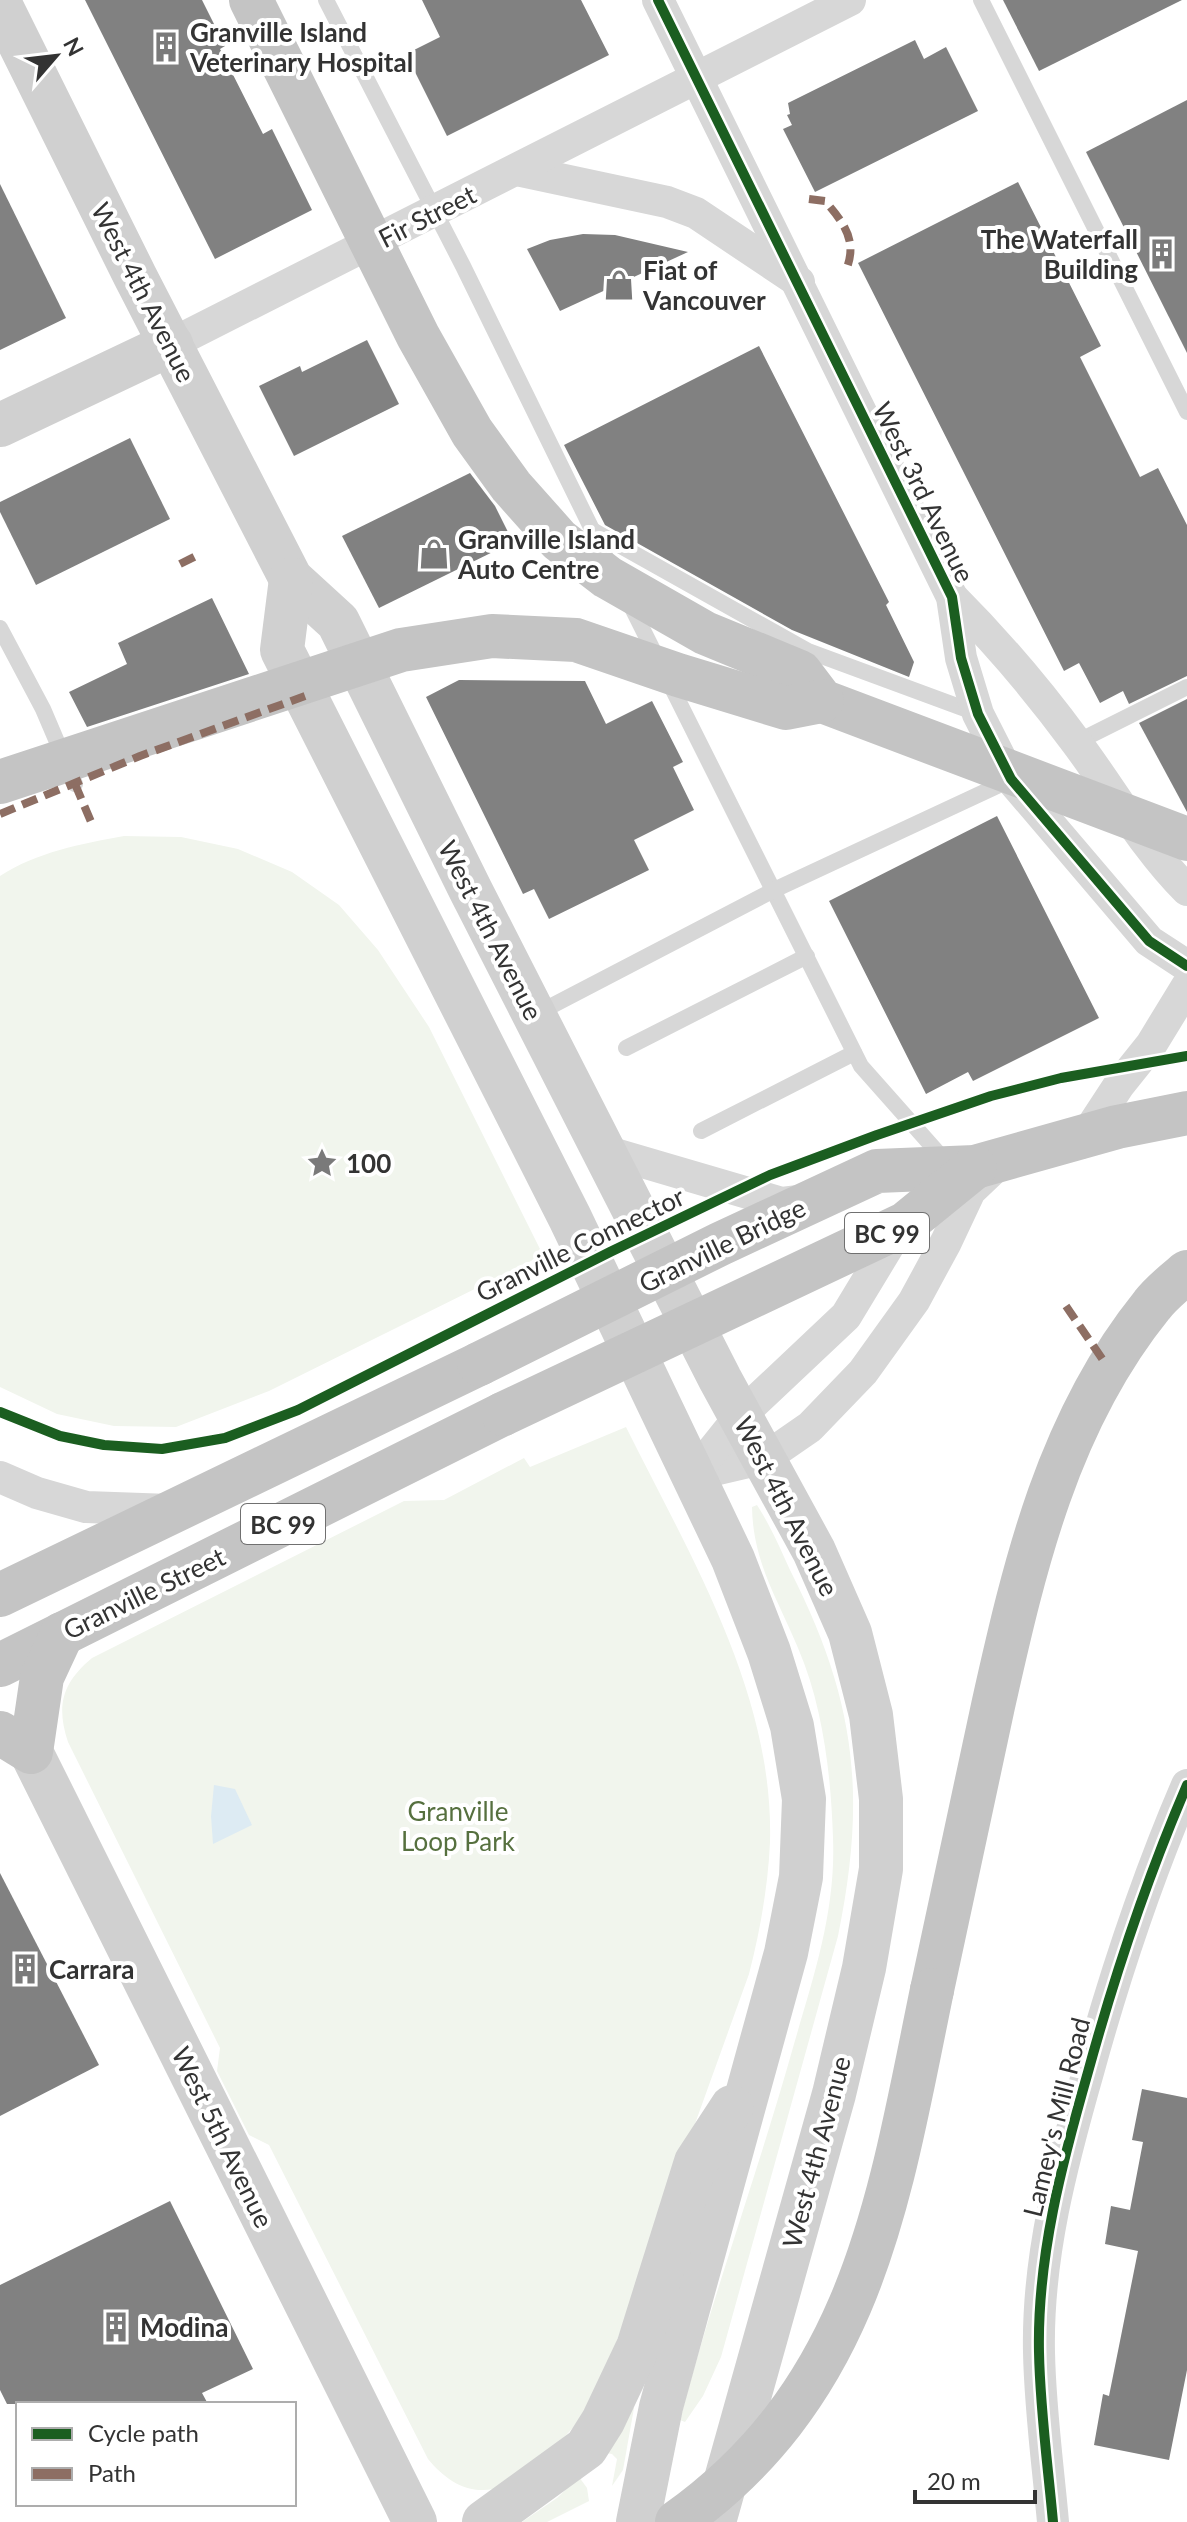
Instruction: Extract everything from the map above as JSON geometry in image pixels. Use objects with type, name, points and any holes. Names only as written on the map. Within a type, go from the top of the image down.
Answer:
[{"type":"highway","points":[[251,0],[418,336],[472,432],[511,486],[559,540],[607,577],[705,633],[800,672],[822,701]]},
{"type":"highway","points":[[0,782],[401,650],[492,636],[576,640],[786,708],[822,701],[1187,839]]},
{"type":"highway","name":"Granville Bridge","points":[[177,1510],[720,1244],[877,1171],[965,1173],[1117,1127],[1187,1113]]},
{"type":"highway","name":"Granville Bridge","points":[[503,1414],[905,1224],[965,1173]]},
{"type":"highway","points":[[643,2520],[731,2479],[770,2438],[810,2386],[842,2327],[872,2252],[897,2163],[977,1778],[1030,1549],[1079,1420],[1112,1359],[1153,1302],[1187,1272]]},
{"type":"highway","name":"Granville Street","points":[[0,1665],[503,1414]]},
{"type":"highway","name":"BC 99","points":[[0,1595],[177,1510]]},
{"type":"highway","points":[[16,1742],[62,1634]]},
{"type":"main road","name":"West 4th Avenue","points":[[0,4],[291,579],[338,622],[720,1379],[814,1551],[850,1633],[871,1715],[881,1799],[881,1869],[864,1968],[834,2094],[714,2522]]},
{"type":"main road","name":"Fir Street","points":[[0,425],[171,344]]},
{"type":"main road","points":[[291,579],[282,650],[570,1218],[733,1559],[769,1652],[792,1726],[804,1799],[801,1877],[786,1953],[755,2071],[661,2407],[643,2520]]},
{"type":"main road","name":"West 5th Avenue","points":[[16,1742],[415,2522]]},
{"type":"main road","points":[[484,2522],[586,2448],[603,2421],[638,2347],[696,2162],[755,2071]]},
{"type":"main road","points":[[643,2520],[727,2473]]},
{"type":"street","name":"West 3rd Avenue","points":[[658,0],[952,597],[961,658],[978,714],[1011,779],[1149,941],[1187,966]]},
{"type":"street","name":"Fir Street","points":[[171,344],[850,0]]},
{"type":"street","points":[[517,170],[667,202],[696,213],[772,267],[799,282]]},
{"type":"street","name":"West 3rd Avenue","points":[[952,597],[999,643],[1077,742],[1151,850],[1187,890]]},
{"type":"street","points":[[1081,1143],[1119,1085],[1151,1045],[1187,986]]},
{"type":"street","points":[[605,1151],[782,1203],[965,1173],[1081,1143],[1187,1129]]},
{"type":"street","points":[[693,1475],[741,1415],[846,1316],[909,1211],[965,1173]]},
{"type":"street","points":[[693,1475],[765,1458],[810,1427],[863,1372],[914,1301],[946,1242],[970,1191],[965,1173]]},
{"type":"street","points":[[0,1477],[37,1493],[86,1507],[177,1510]]},
{"type":"street","name":"Lamey's Mill Road","points":[[1053,2522],[1039,2352],[1044,2265],[1057,2186],[1111,1989],[1156,1858],[1187,1785]]},
{"type":"lane","points":[[326,0],[861,1066],[965,1173]]},
{"type":"lane","points":[[981,0],[1187,412]]},
{"type":"lane","points":[[593,531],[808,651],[978,714]]},
{"type":"lane","points":[[0,628],[43,709],[75,784]]},
{"type":"lane","points":[[1077,742],[1187,687]]},
{"type":"lane","points":[[534,1015],[774,890],[1011,779]]},
{"type":"lane","points":[[626,1048],[807,956]]},
{"type":"lane","points":[[701,1131],[854,1053]]},
{"type":"green space","points":[[124,836],[181,837],[238,849],[292,872],[339,905],[378,950],[429,1027],[543,1255],[269,1391],[176,1427],[114,1426],[57,1414],[0,1387],[0,876],[44,855]]},
{"type":"green space","name":"Granville Loop Park","points":[[626,1427],[701,1576],[743,1679],[758,1732],[768,1787],[770,1842],[765,1892],[749,1974],[603,2379],[574,2426],[546,2454],[504,2486],[471,2489],[443,2475],[428,2459],[269,2145],[249,2135],[217,2071],[220,2048],[68,1742],[62,1706],[68,1686],[92,1658],[404,1501],[444,1500],[524,1458],[530,1467]]},
{"type":"green space","points":[[757,1505],[812,1617],[842,1705],[850,1748],[852,1837],[838,1936],[721,2357],[703,2396],[685,2422],[680,2420],[693,2373],[816,1968],[831,1891],[832,1814],[820,1717],[807,1670],[762,1563],[753,1527],[752,1507]]},
{"type":"green space","points":[[622,2404],[634,2408],[623,2470],[612,2486],[617,2459],[612,2454],[600,2452]]},
{"type":"green space","points":[[579,2477],[587,2488],[589,2501],[547,2522],[522,2522],[557,2498]]},
{"type":"shaded area","points":[[214,1785],[235,1789],[252,1825],[213,1844],[211,1816]]},
{"type":"building","points":[[85,0],[202,0],[225,46],[220,49],[263,134],[272,129],[312,210],[215,259]]},
{"type":"building","points":[[422,0],[581,0],[609,55],[447,136],[406,54],[440,37]]},
{"type":"building","points":[[1003,0],[1182,0],[1039,71]]},
{"type":"building","points":[[915,40],[924,59],[946,47],[978,111],[815,192],[783,129],[792,125],[787,115],[790,114],[788,103]]},
{"type":"building","name":"The Waterfall Building","points":[[1187,100],[1187,353],[1086,152]]},
{"type":"building","points":[[1018,182],[1101,346],[1080,357],[1140,477],[1158,468],[1187,525],[1187,676],[1129,704],[1123,691],[1100,703],[1079,663],[1064,671],[858,263]]},
{"type":"building","points":[[0,184],[66,318],[0,350]]},
{"type":"building","points":[[583,234],[615,235],[688,252],[560,311],[527,249],[550,240]]},
{"type":"building","points":[[367,340],[399,404],[294,456],[259,386],[300,366],[302,372]]},
{"type":"building","points":[[759,346],[889,602],[886,605],[914,662],[909,677],[792,630],[605,525],[564,445]]},
{"type":"building","points":[[130,438],[170,519],[36,585],[0,512],[0,502]]},
{"type":"building","points":[[470,473],[495,506],[513,542],[379,608],[342,536]]},
{"type":"building","points":[[212,598],[249,674],[87,727],[69,692],[127,664],[118,643]]},
{"type":"building","points":[[459,680],[585,681],[606,724],[652,701],[683,762],[673,767],[694,810],[634,840],[649,870],[549,919],[534,889],[523,894],[426,697]]},
{"type":"building","points":[[1187,699],[1187,812],[1139,723]]},
{"type":"building","points":[[997,816],[1099,1018],[973,1081],[968,1072],[926,1094],[829,901]]},
{"type":"building","name":"Carrara","points":[[0,1873],[99,2065],[0,2116]]},
{"type":"building","points":[[1142,2089],[1187,2098],[1187,2370],[1169,2460],[1094,2445],[1103,2394],[1109,2396],[1138,2251],[1105,2244],[1111,2206],[1130,2210],[1143,2142],[1132,2140]]},
{"type":"building","name":"Modina","points":[[170,2201],[253,2369],[202,2393],[207,2402],[7,2404],[0,2390],[0,2285]]},
{"type":"marked path","points":[[809,199],[825,201],[843,225],[850,241],[846,270]]},
{"type":"marked path","points":[[180,564],[198,555]]},
{"type":"marked path","points":[[0,814],[140,756],[305,696]]},
{"type":"marked path","points":[[75,784],[92,824]]},
{"type":"marked path","points":[[1066,1306],[1105,1363]]},
{"type":"cycle path","points":[[658,0],[952,597],[961,658],[978,714],[1011,779],[1149,941],[1187,966]]},
{"type":"cycle path","name":"Granville Connector","points":[[0,1412],[60,1436],[104,1445],[162,1449],[225,1438],[298,1410],[770,1175],[991,1096],[1061,1078],[1187,1056]]},
{"type":"cycle path","points":[[1053,2522],[1039,2352],[1042,2281],[1053,2210],[1098,2035],[1145,1891],[1187,1785]]},
{"type":"place","name":"Granville Island Veterinary Hospital","points":[[166,47]]},
{"type":"place","name":"The Waterfall Building","points":[[1162,254]]},
{"type":"place","name":"Fiat of Vancouver","points":[[619,285]]},
{"type":"place","name":"Granville Island Auto Centre","points":[[434,554]]},
{"type":"place","name":"100","points":[[322,1163]]},
{"type":"place","name":"Carrara","points":[[25,1969]]},
{"type":"place","name":"Modina","points":[[116,2327]]}]
